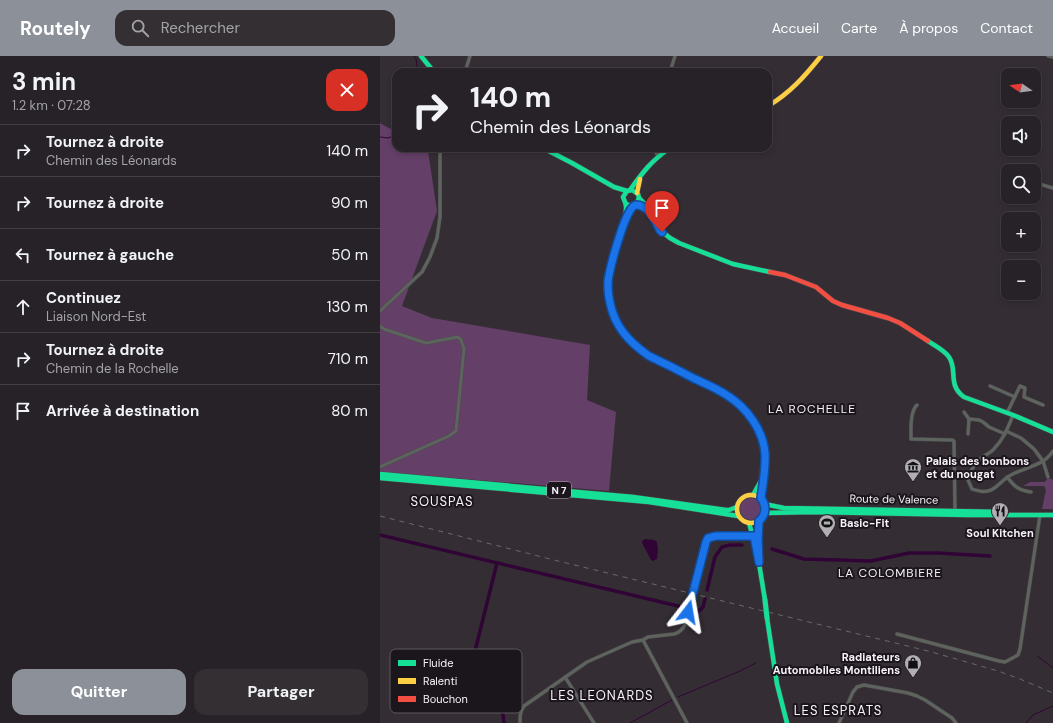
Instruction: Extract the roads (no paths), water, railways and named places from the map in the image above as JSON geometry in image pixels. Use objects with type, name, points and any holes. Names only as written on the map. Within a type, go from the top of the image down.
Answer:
[{"type":"main road","points":[[421,56],[431,68]]},
{"type":"main road","points":[[772,104],[779,100],[800,82],[821,56]]},
{"type":"main road","points":[[551,152],[614,187],[634,191],[645,204],[660,230],[679,243],[733,264],[785,275],[816,287],[833,301],[900,323],[945,352],[950,358],[954,384],[958,393],[964,397],[1053,432]]},
{"type":"main road","points":[[623,197],[648,166],[664,152]]},
{"type":"main road","points":[[624,220],[634,205],[638,202],[640,177]]},
{"type":"main road","points":[[614,187],[623,197],[626,204],[624,220],[608,281],[609,302],[614,318],[623,333],[643,352],[729,396],[741,406],[751,418],[759,430],[765,453],[764,484],[761,498],[764,504],[765,513],[756,523],[742,521],[738,516],[737,507],[742,498],[753,495],[761,498]]},
{"type":"main road","points":[[626,204],[629,206],[634,205],[643,207],[649,211]]},
{"type":"main road","name":"N 7","points":[[380,474],[625,496],[670,501],[726,510],[737,507]]},
{"type":"main road","points":[[753,495],[764,476]]},
{"type":"main road","name":"N 7","points":[[380,478],[648,502],[738,516]]},
{"type":"main road","name":"Route de Valence","points":[[764,504],[784,508],[955,510],[1053,515]]},
{"type":"main road","name":"Route de Valence","points":[[765,513],[813,512],[1020,516],[1023,514]]},
{"type":"main road","points":[[759,521],[759,562]]},
{"type":"main road","points":[[749,523],[754,536],[759,562],[773,664],[787,723]]},
{"type":"street","points":[[466,68],[470,56]]},
{"type":"street","points":[[671,68],[675,56]]},
{"type":"street","points":[[1048,56],[1053,57]]},
{"type":"street","points":[[380,311],[422,272],[430,257],[437,238],[440,217],[441,152]]},
{"type":"street","points":[[656,152],[658,156]]},
{"type":"street","points":[[1041,184],[1053,188]]},
{"type":"street","points":[[380,326],[384,329],[426,343],[458,337],[461,340],[464,349],[456,431],[449,436],[380,467]]},
{"type":"street","points":[[990,386],[1024,397],[1043,406]]},
{"type":"street","points":[[1024,397],[1025,388],[1020,386],[1015,395],[1006,432],[992,451],[980,459],[971,469],[968,480],[972,489],[982,492],[991,490],[1010,475],[1043,461],[1049,457],[1053,451]]},
{"type":"street","points":[[917,405],[914,408],[911,439],[954,441],[955,510]]},
{"type":"street","points":[[964,412],[969,419],[968,434]]},
{"type":"street","points":[[969,419],[979,420],[999,432],[1006,432],[1021,438],[1034,449],[1043,461],[1048,477]]},
{"type":"street","points":[[1007,477],[1017,488],[1031,492]]},
{"type":"street","points":[[897,634],[999,661],[1006,662],[1018,656],[1040,515]]},
{"type":"street","points":[[522,709],[524,706],[587,662],[632,642],[643,640],[648,637],[677,633],[684,627],[708,538],[716,536],[754,536]]},
{"type":"street","points":[[643,640],[687,723]]},
{"type":"street","points":[[565,677],[594,723]]},
{"type":"street","points":[[839,723],[852,692],[857,687],[864,685],[908,692],[925,700],[952,718],[956,723]]},
{"type":"street","points":[[520,723],[521,713]]},
{"type":"waterway","points":[[414,56],[417,68]]},
{"type":"waterway","points":[[380,137],[388,138],[392,136]]},
{"type":"waterway","points":[[380,535],[699,611],[703,607],[705,599]]},
{"type":"waterway","points":[[707,590],[715,557],[722,547],[742,545]]},
{"type":"waterway","points":[[772,549],[804,559],[871,561],[909,553],[990,556]]},
{"type":"waterway","points":[[476,649],[497,563]]},
{"type":"waterway","points":[[1037,656],[1053,668]]},
{"type":"waterway","points":[[678,697],[756,663]]},
{"type":"waterway","points":[[630,723],[672,700]]},
{"type":"waterway","points":[[1026,723],[1033,715],[1053,706]]},
{"type":"waterway","points":[[502,713],[504,723]]},
{"type":"railway","points":[[380,516],[928,651],[998,671],[1053,693]]},
{"type":"place","name":"Palais des bonbons et du nougat","points":[[913,482]]},
{"type":"place","name":"Soul Kitchen","points":[[1000,526]]},
{"type":"place","name":"Basic-Fit","points":[[827,538]]},
{"type":"place","name":"Radiateurs Automobiles Montiliens","points":[[913,678]]},
{"type":"district","name":"LA ROCHELLE","points":[[812,409]]},
{"type":"district","name":"SOUSPAS","points":[[442,501]]},
{"type":"district","name":"LA COLOMBIERE","points":[[890,573]]},
{"type":"district","name":"LES LEONARDS","points":[[602,695]]},
{"type":"district","name":"LES ESPRATS","points":[[838,710]]}]
